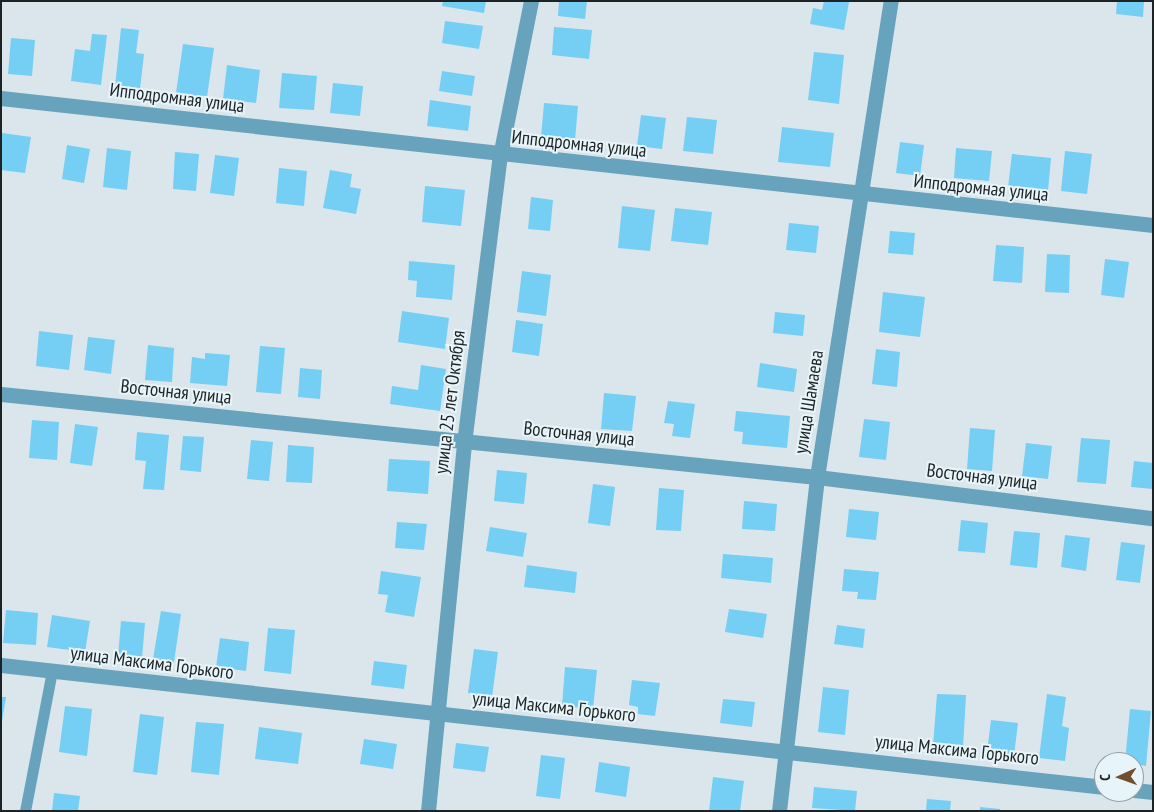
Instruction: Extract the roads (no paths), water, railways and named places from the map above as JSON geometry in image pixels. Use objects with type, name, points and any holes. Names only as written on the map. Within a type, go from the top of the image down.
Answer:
[{"type":"street","name":"улица 25 лет Октября","points":[[428,811],[435,716],[464,443],[500,156],[531,1]]},
{"type":"street","name":"улица Шамаева","points":[[779,811],[818,478],[891,1]]},
{"type":"street","name":"Ипподромная улица","points":[[1,98],[861,196],[1153,225]]},
{"type":"street","name":"Восточная улица","points":[[1,394],[818,478],[1153,518]]},
{"type":"street","name":"улица Максима Горького","points":[[1,665],[435,716],[786,751],[1094,786]]},
{"type":"lane","points":[[25,811],[52,671]]}]
